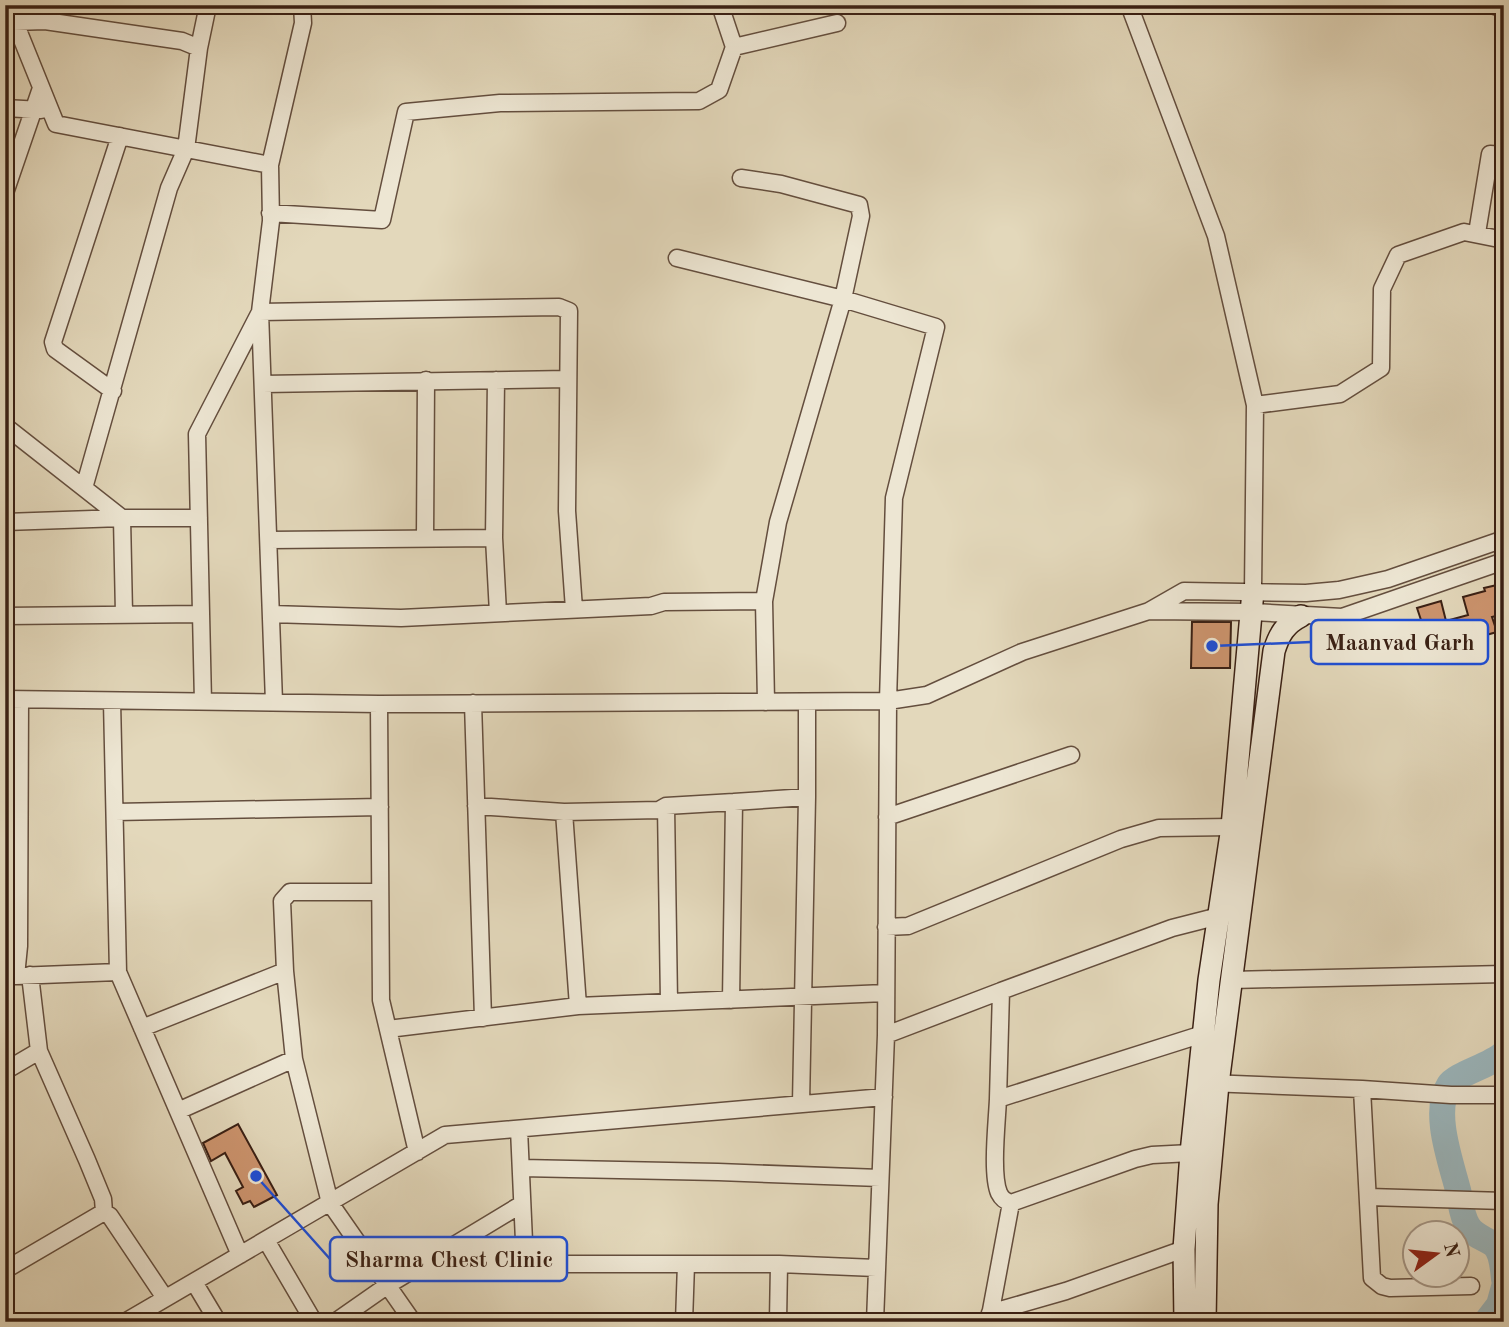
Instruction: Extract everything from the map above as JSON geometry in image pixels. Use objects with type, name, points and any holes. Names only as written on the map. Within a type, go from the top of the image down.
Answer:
[{"type":"street","points":[[5,193],[42,110],[41,88],[8,5]]},
{"type":"street","points":[[84,488],[170,188],[186,149],[199,48],[208,5]]},
{"type":"street","points":[[274,702],[260,313],[271,213],[270,165],[303,23],[302,5]]},
{"type":"street","points":[[271,213],[382,220],[406,113],[500,103],[699,101],[719,90],[734,47],[720,5]]},
{"type":"street","points":[[1129,5],[1216,236],[1255,405],[1253,602],[1232,827],[1203,1034],[1208,1083],[1205,1322]]},
{"type":"street","points":[[1491,5],[1504,9]]},
{"type":"street","points":[[14,22],[45,21],[182,41],[199,48]]},
{"type":"street","points":[[734,47],[838,23]]},
{"type":"street","points":[[5,108],[42,110],[56,124],[270,165]]},
{"type":"street","points":[[113,391],[55,349],[53,342],[120,136]]},
{"type":"street","points":[[1477,233],[1490,154],[1504,155]]},
{"type":"street","points":[[741,178],[781,184],[859,205],[861,216],[843,299],[778,522],[764,601],[766,702]]},
{"type":"street","points":[[1255,405],[1340,394],[1381,368],[1382,289],[1398,255],[1464,232],[1504,240]]},
{"type":"street","points":[[677,258],[843,299],[936,327],[894,498],[888,701],[885,993],[887,1035],[875,1322]]},
{"type":"street","points":[[260,313],[559,307],[569,311],[567,511],[574,609]]},
{"type":"street","points":[[203,702],[197,434],[260,313]]},
{"type":"street","points":[[263,384],[568,379]]},
{"type":"street","points":[[425,539],[426,380]]},
{"type":"street","points":[[496,380],[494,538],[498,613]]},
{"type":"street","points":[[5,426],[122,518]]},
{"type":"street","points":[[122,518],[124,614]]},
{"type":"street","points":[[5,522],[199,518]]},
{"type":"street","points":[[269,540],[494,538]]},
{"type":"street","points":[[118,972],[16,976],[12,951],[13,699],[379,704],[888,701],[927,695],[1021,652],[1149,611],[1253,602],[1363,585],[1504,539]]},
{"type":"street","points":[[1253,602],[1301,616],[1327,618],[1356,614],[1504,561]]},
{"type":"street","points":[[271,614],[401,618],[651,606],[664,603],[764,601]]},
{"type":"street","points":[[5,616],[201,614]]},
{"type":"street","points":[[1185,1322],[1184,1249],[1191,1153],[1231,980],[1274,651],[1280,634],[1293,620],[1301,616]]},
{"type":"street","points":[[113,701],[118,972],[240,1255]]},
{"type":"street","points":[[801,1104],[805,996],[807,702]]},
{"type":"street","points":[[473,703],[483,1018]]},
{"type":"street","points":[[379,704],[381,1000],[417,1152]]},
{"type":"street","points":[[887,817],[1071,755]]},
{"type":"street","points":[[476,806],[564,811],[659,810],[666,806],[807,797]]},
{"type":"street","points":[[732,1000],[734,802]]},
{"type":"street","points":[[666,806],[669,1002]]},
{"type":"street","points":[[115,813],[380,807]]},
{"type":"street","points":[[564,811],[578,1006]]},
{"type":"street","points":[[886,927],[908,926],[1121,839],[1159,828],[1232,827]]},
{"type":"street","points":[[380,892],[290,892],[284,896],[285,971],[294,1059],[330,1203],[413,1322]]},
{"type":"street","points":[[887,1035],[1172,928],[1219,916]]},
{"type":"street","points":[[142,1028],[285,971]]},
{"type":"street","points":[[1231,980],[1504,974]]},
{"type":"street","points":[[30,975],[39,1051],[103,1199],[104,1212]]},
{"type":"street","points":[[1001,991],[996,1181],[1000,1196],[1011,1203]]},
{"type":"street","points":[[388,1030],[578,1006],[885,993]]},
{"type":"street","points":[[998,1099],[1203,1034]]},
{"type":"street","points":[[5,1071],[39,1051]]},
{"type":"street","points":[[178,1111],[294,1059]]},
{"type":"street","points":[[1208,1083],[1362,1088],[1443,1095],[1504,1095]]},
{"type":"street","points":[[1362,1088],[1369,1197],[1370,1270],[1376,1282],[1391,1288],[1471,1286]]},
{"type":"street","points":[[125,1322],[445,1135],[884,1097]]},
{"type":"street","points":[[519,1129],[525,1264],[779,1264],[876,1268]]},
{"type":"street","points":[[1011,1203],[1135,1159],[1152,1155],[1191,1153]]},
{"type":"street","points":[[520,1168],[880,1178]]},
{"type":"street","points":[[1369,1197],[1504,1201]]},
{"type":"street","points":[[1011,1203],[990,1317],[1184,1249]]},
{"type":"street","points":[[335,1322],[388,1285],[522,1204]]},
{"type":"street","points":[[5,1270],[104,1212]]},
{"type":"street","points":[[104,1212],[110,1216],[165,1298]]},
{"type":"street","points":[[266,1240],[314,1322]]},
{"type":"street","points":[[684,1322],[686,1264]]},
{"type":"street","points":[[778,1322],[779,1264]]},
{"type":"street","points":[[194,1282],[218,1322]]},
{"type":"building","points":[[1497,585],[1504,614],[1492,617],[1497,632],[1453,644],[1454,648],[1425,656],[1419,638],[1419,623],[1422,623],[1417,608],[1441,601],[1446,621],[1468,615],[1463,597]]},
{"type":"building","points":[[1192,622],[1231,622],[1230,668],[1191,668]]},
{"type":"building","points":[[238,1124],[277,1195],[254,1207],[250,1201],[243,1204],[236,1191],[243,1187],[225,1153],[211,1161],[203,1143]]},
{"type":"waterway","points":[[1504,1053],[1453,1081],[1444,1096],[1442,1109],[1444,1137],[1464,1217],[1473,1232],[1496,1247],[1502,1260],[1504,1279]]},
{"type":"waterway","points":[[1486,1322],[1499,1305],[1504,1287]]},
{"type":"place","name":"Maanvad Garh","points":[[1212,646]]},
{"type":"place","name":"Sharma Chest Clinic","points":[[256,1176]]}]
